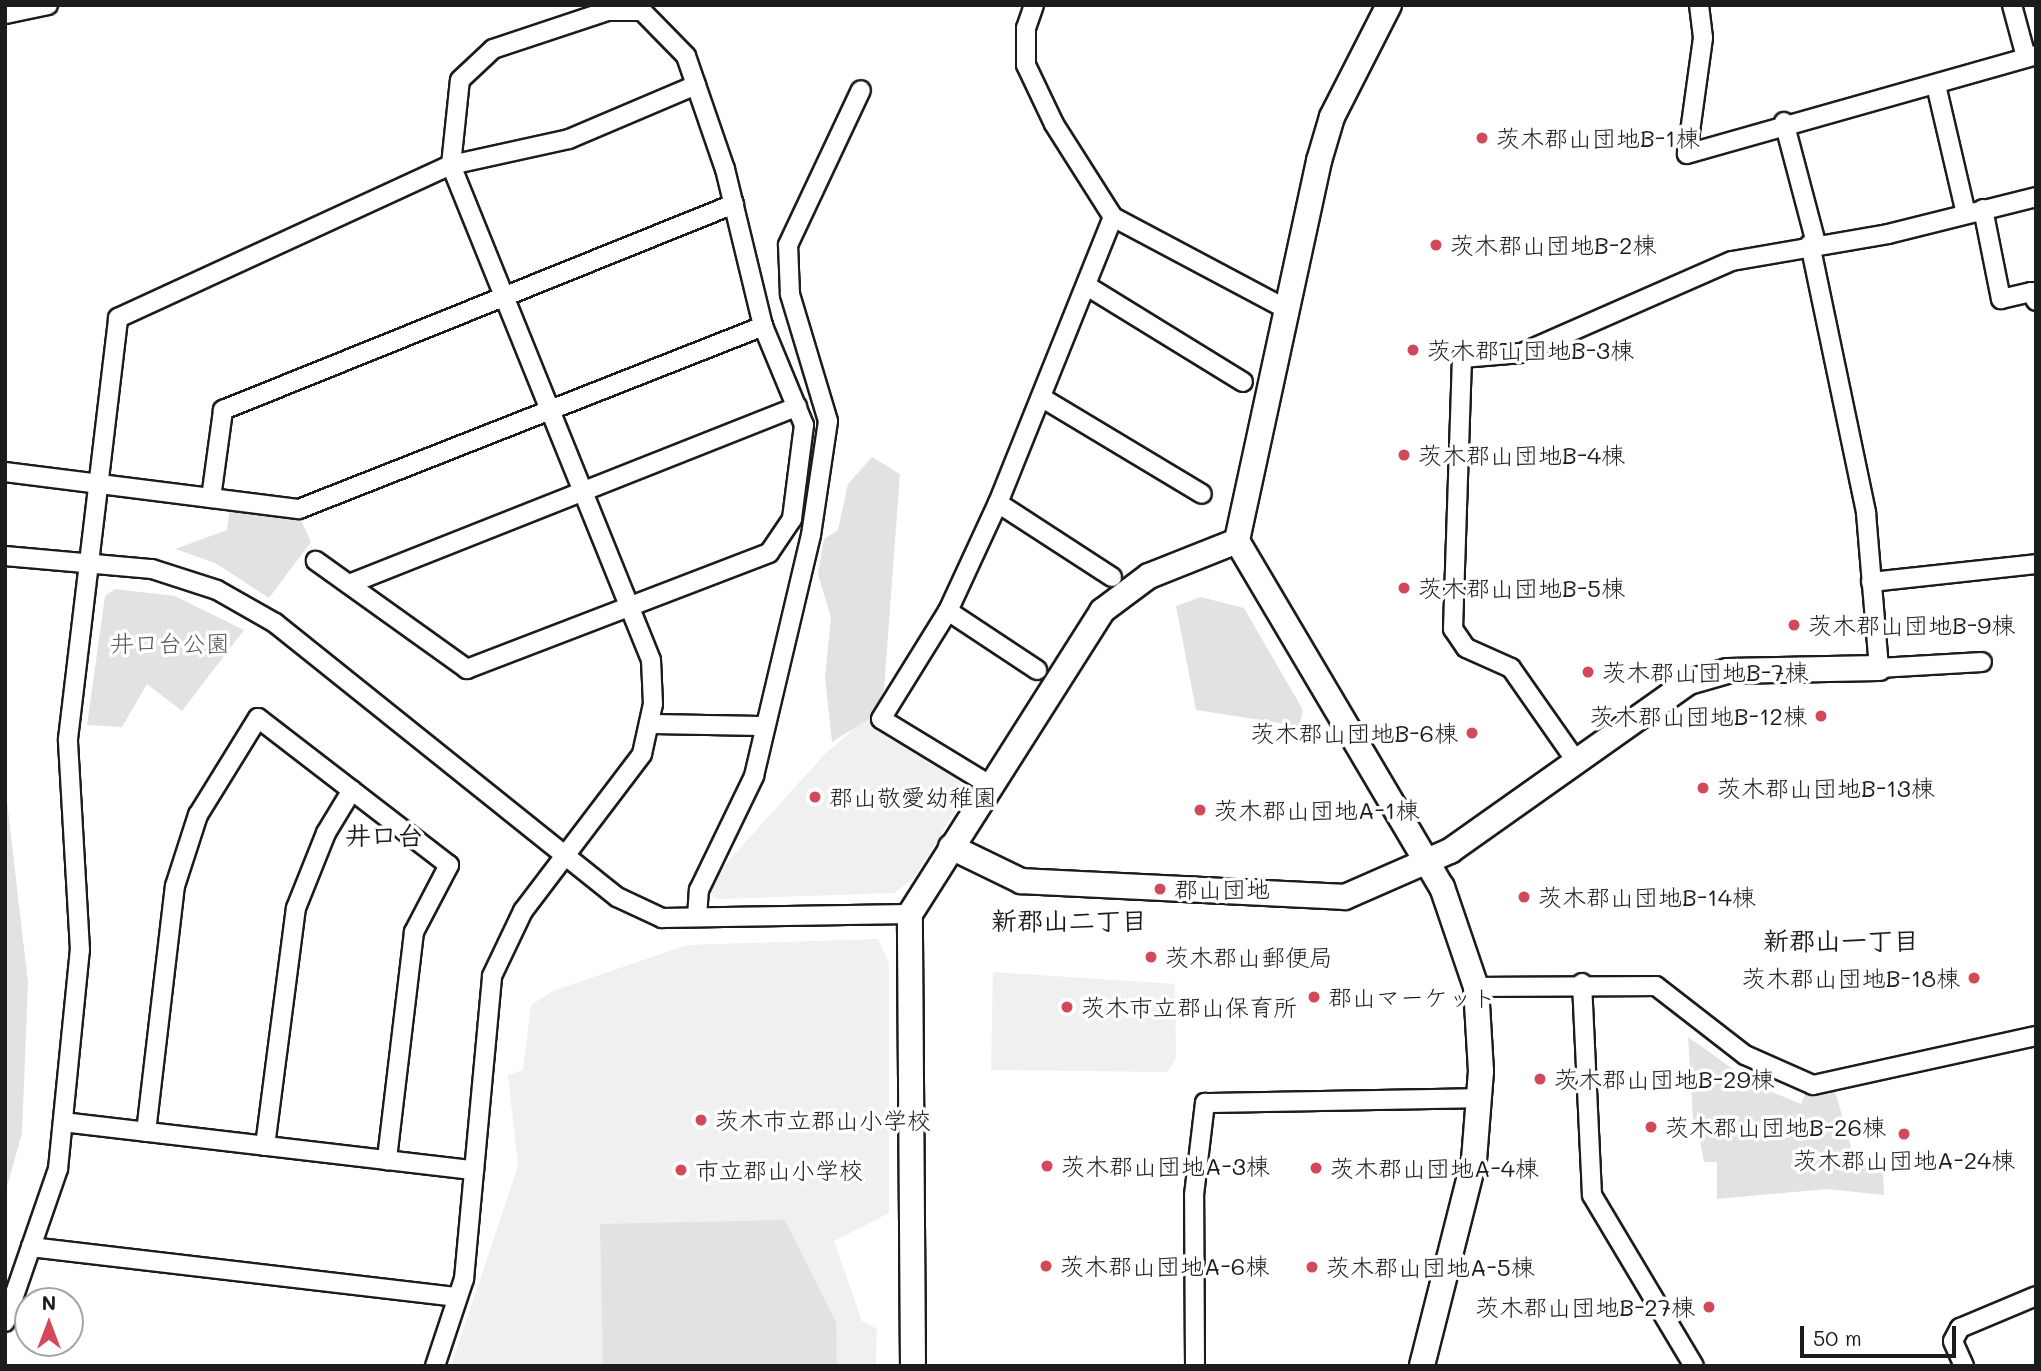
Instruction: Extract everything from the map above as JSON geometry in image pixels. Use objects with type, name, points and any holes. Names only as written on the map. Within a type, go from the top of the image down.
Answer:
[{"type":"street","points":[[5,14],[48,5]]},
{"type":"street","points":[[1034,5],[1026,28],[1026,65],[1054,124],[1114,217],[1286,309]]},
{"type":"street","points":[[1389,5],[1332,117],[1286,309],[1237,541],[1442,887],[1476,987],[1479,1098],[1474,1160],[1422,1366]]},
{"type":"street","points":[[1699,5],[1703,38],[1687,155],[1784,122],[1936,85],[2031,56],[2012,5]]},
{"type":"street","points":[[316,561],[467,669],[629,607],[769,553],[792,519],[804,425],[763,326],[734,204],[686,56],[642,11],[607,10],[493,49],[460,80],[451,166],[629,607],[651,660],[649,724],[642,754],[567,857],[523,911],[492,976],[474,1170],[457,1297],[435,1366]]},
{"type":"street","points":[[5,1322],[58,1169],[80,950],[68,739],[118,318],[451,166],[569,139],[696,85]]},
{"type":"street","points":[[1936,85],[2001,299],[2031,292],[2036,301]]},
{"type":"street","points":[[697,917],[699,890],[754,776],[810,535],[828,421],[790,294],[788,245],[861,90]]},
{"type":"street","points":[[1784,122],[1813,243],[1866,513],[1879,668]]},
{"type":"street","points":[[1574,758],[1511,668],[1466,648],[1453,629],[1462,358],[1522,353],[1667,285],[1732,261],[1813,243],[1888,234],[2036,197]]},
{"type":"street","points":[[211,498],[223,410],[734,204]]},
{"type":"street","points":[[988,784],[881,719],[948,611],[1044,399],[1114,217]]},
{"type":"street","points":[[1087,286],[1243,382]]},
{"type":"street","points":[[5,472],[299,509],[763,326]]},
{"type":"street","points":[[1044,399],[1202,494]]},
{"type":"street","points":[[349,584],[584,494],[797,407]]},
{"type":"street","points":[[998,503],[1111,577]]},
{"type":"street","points":[[913,1366],[910,914],[988,784],[1102,611],[1149,576],[1237,541]]},
{"type":"street","points":[[5,556],[152,569],[217,590],[275,623],[617,897],[662,918],[910,914]]},
{"type":"street","points":[[1871,582],[2036,564]]},
{"type":"street","points":[[948,611],[1037,670]]},
{"type":"street","points":[[951,847],[1021,881],[1345,897],[1450,851],[1574,758],[1689,682],[1727,671],[1879,668],[1982,662]]},
{"type":"street","points":[[146,1132],[175,886],[198,815],[227,760],[258,718],[449,865],[414,932],[387,1160]]},
{"type":"street","points":[[649,724],[765,726]]},
{"type":"street","points":[[265,1146],[296,908],[326,832],[352,790]]},
{"type":"street","points":[[1476,987],[1582,983],[1656,986],[1745,1055],[1813,1085],[2036,1036]]},
{"type":"street","points":[[1582,983],[1592,1195],[1693,1366]]},
{"type":"street","points":[[1195,1366],[1194,1195],[1205,1103],[1479,1098]]},
{"type":"street","points":[[63,1122],[474,1170]]},
{"type":"street","points":[[31,1247],[457,1297]]},
{"type":"street","points":[[1964,1366],[1953,1341],[1960,1328],[2036,1296]]},
{"type":"shaded area","points":[[868,717],[960,772],[960,803],[914,878],[894,893],[717,899],[703,889],[825,754]]},
{"type":"shaded area","name":"茨木市立郡山小学校","points":[[878,939],[889,963],[889,1213],[834,1241],[862,1321],[877,1329],[876,1366],[451,1366],[518,1166],[508,1075],[523,1070],[531,1005],[553,991],[687,945]]},
{"type":"shaded area","points":[[993,972],[1175,984],[1176,1058],[1168,1072],[991,1070]]},
{"type":"green space","points":[[872,457],[900,474],[884,689],[874,716],[832,742],[825,678],[831,617],[818,574],[824,539],[838,530],[848,484]]},
{"type":"green space","points":[[230,508],[299,516],[311,542],[269,598],[215,563],[175,549],[227,530]]},
{"type":"green space","name":"井口台公園","points":[[115,589],[175,596],[244,630],[182,711],[147,684],[122,727],[87,725],[105,596]]},
{"type":"green space","points":[[1201,597],[1244,608],[1303,710],[1299,726],[1196,710],[1176,606]]},
{"type":"green space","points":[[5,784],[28,983],[22,1133],[5,1194]]},
{"type":"green space","points":[[1688,1037],[1757,1086],[1801,1104],[1807,1090],[1835,1091],[1853,1154],[1883,1169],[1884,1195],[1827,1189],[1717,1199],[1717,1162],[1704,1162],[1699,1135],[1694,1135]]},
{"type":"green space","points":[[785,1220],[836,1322],[837,1366],[603,1366],[600,1224]]},
{"type":"place","name":"茨木郡山団地B-1棟","points":[[1482,138]]},
{"type":"place","name":"茨木郡山団地B-2棟","points":[[1436,245]]},
{"type":"place","name":"茨木郡山団地B-3棟","points":[[1413,350]]},
{"type":"place","name":"茨木郡山団地B-4棟","points":[[1404,455]]},
{"type":"place","name":"茨木郡山団地B-5棟","points":[[1404,588]]},
{"type":"place","name":"茨木郡山団地B-9棟","points":[[1794,625]]},
{"type":"place","name":"茨木郡山団地B-7棟","points":[[1588,672]]},
{"type":"place","name":"茨木郡山団地B-12棟","points":[[1821,716]]},
{"type":"place","name":"茨木郡山団地B-6棟","points":[[1472,733]]},
{"type":"place","name":"茨木郡山団地B-13棟","points":[[1703,788]]},
{"type":"place","name":"郡山敬愛幼稚園","points":[[815,797]]},
{"type":"place","name":"茨木郡山団地A-1棟","points":[[1200,810]]},
{"type":"place","name":"郡山団地","points":[[1160,889]]},
{"type":"place","name":"茨木郡山団地B-14棟","points":[[1524,897]]},
{"type":"place","name":"茨木郡山郵便局","points":[[1151,957]]},
{"type":"place","name":"茨木郡山団地B-18棟","points":[[1974,978]]},
{"type":"place","name":"郡山マーケット","points":[[1314,997]]},
{"type":"place","name":"茨木市立郡山保育所","points":[[1067,1007]]},
{"type":"place","name":"茨木郡山団地B-29棟","points":[[1540,1079]]},
{"type":"place","name":"茨木市立郡山小学校","points":[[701,1120]]},
{"type":"place","name":"茨木郡山団地B-26棟","points":[[1651,1127]]},
{"type":"place","name":"茨木郡山団地A-24棟","points":[[1904,1134]]},
{"type":"place","name":"茨木郡山団地A-3棟","points":[[1047,1166]]},
{"type":"place","name":"茨木郡山団地A-4棟","points":[[1316,1168]]},
{"type":"place","name":"市立郡山小学校","points":[[681,1170]]},
{"type":"place","name":"茨木郡山団地A-6棟","points":[[1046,1266]]},
{"type":"place","name":"茨木郡山団地A-5棟","points":[[1312,1267]]},
{"type":"place","name":"茨木郡山団地B-27棟","points":[[1709,1307]]},
{"type":"district","name":"井口台","points":[[384,836]]},
{"type":"district","name":"新郡山二丁目","points":[[1069,921]]},
{"type":"district","name":"新郡山一丁目","points":[[1841,941]]}]
